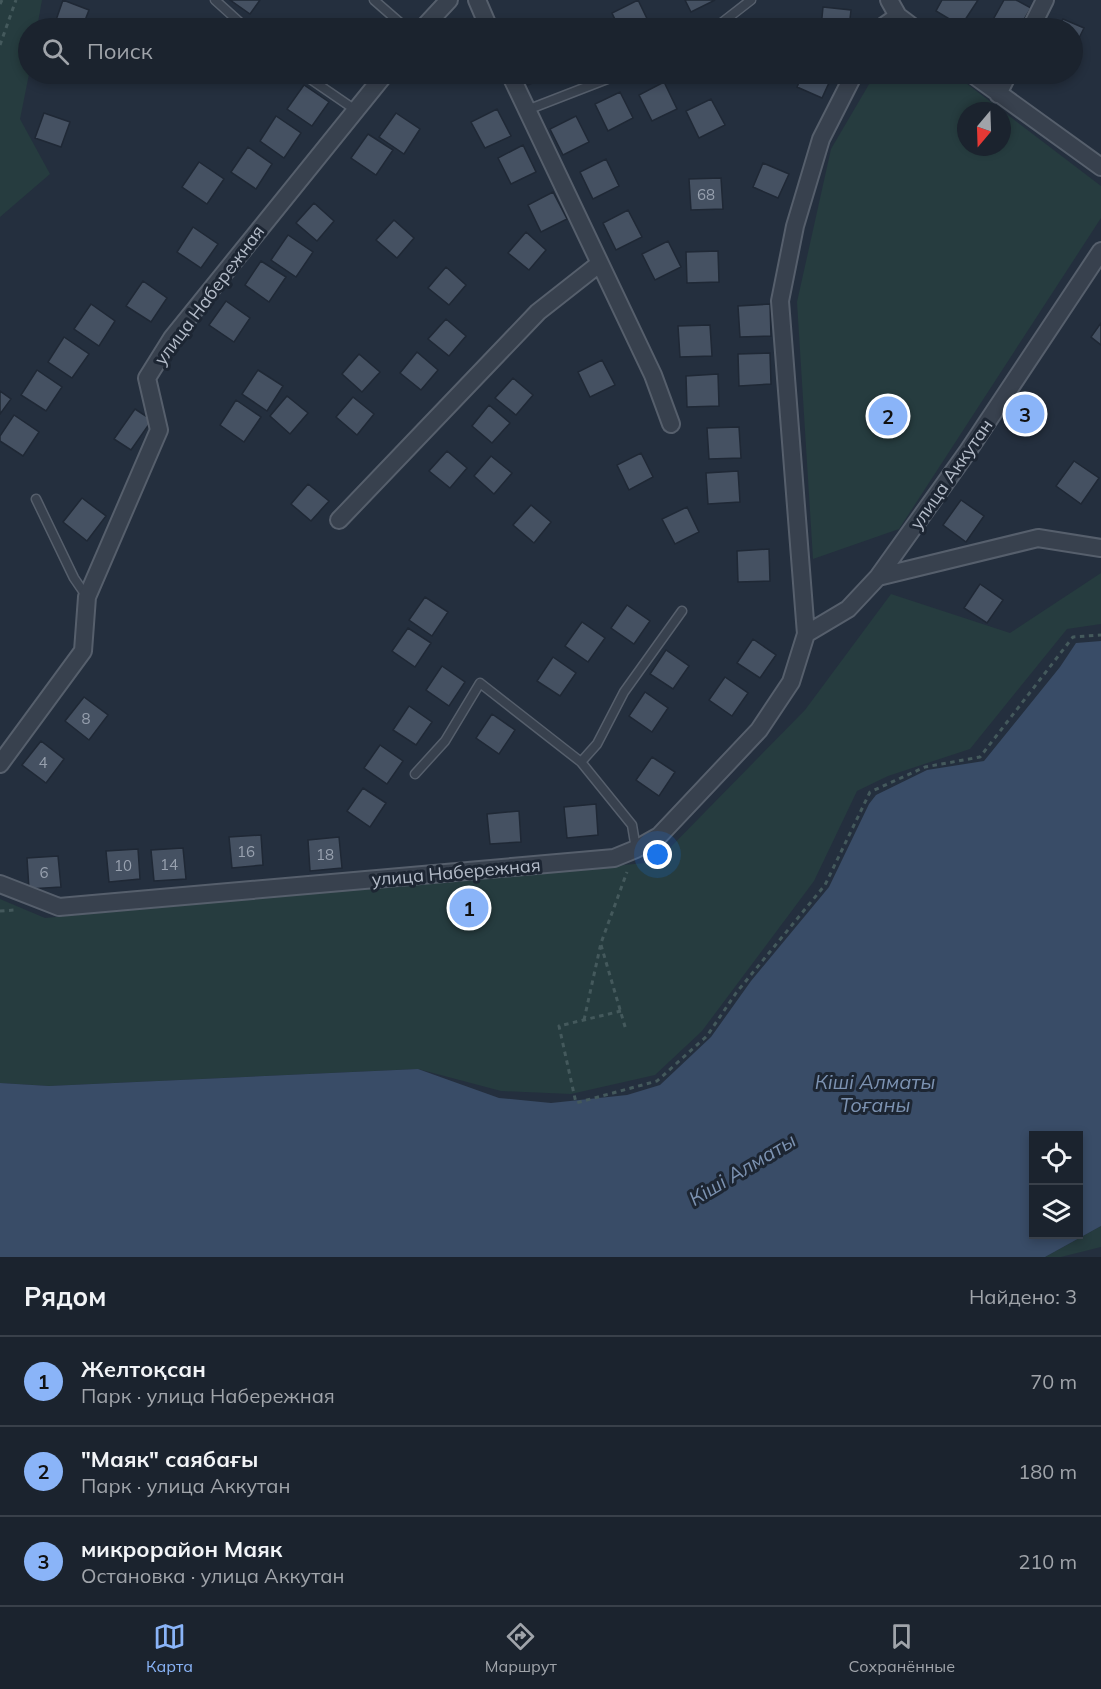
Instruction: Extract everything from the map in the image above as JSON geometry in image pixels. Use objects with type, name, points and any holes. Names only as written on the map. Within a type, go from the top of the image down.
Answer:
[{"type":"street","points":[[432,18],[449,0]]},
{"type":"street","points":[[477,0],[485,18]]},
{"type":"street","points":[[889,0],[901,18]]},
{"type":"street","points":[[1036,18],[1045,0]]},
{"type":"street","name":"улица Набережная","points":[[0,764],[83,651],[87,597],[159,430],[147,378],[172,338],[376,84]]},
{"type":"street","points":[[515,84],[653,375],[671,424]]},
{"type":"street","points":[[806,634],[780,301],[795,226],[821,139],[849,84]]},
{"type":"street","points":[[985,84],[1101,167]]},
{"type":"street","points":[[998,94],[1003,84]]},
{"type":"street","name":"улица Аккутан","points":[[806,634],[848,609],[878,577],[968,451],[1101,250]]},
{"type":"street","points":[[339,520],[538,312],[599,264]]},
{"type":"street","points":[[878,577],[1038,538],[1101,548]]},
{"type":"street","name":"улица Набережная","points":[[0,884],[59,907],[614,858],[659,836],[759,730],[791,682],[806,634]]},
{"type":"lane","points":[[215,0],[235,18]]},
{"type":"lane","points":[[374,0],[395,18]]},
{"type":"lane","points":[[728,18],[751,0]]},
{"type":"lane","points":[[318,84],[354,109]]},
{"type":"lane","points":[[527,111],[595,84]]},
{"type":"lane","points":[[36,499],[74,578],[87,597]]},
{"type":"lane","points":[[581,762],[597,744],[624,692],[682,611]]},
{"type":"lane","points":[[415,774],[445,741],[480,683],[581,762],[633,825],[636,849]]},
{"type":"path","points":[[0,4],[2,0]]},
{"type":"path","points":[[0,45],[16,0]]},
{"type":"path","points":[[621,1011],[558,1026],[576,1103],[657,1081],[707,1036],[736,993],[825,885],[870,792],[925,767],[980,757],[1073,637],[1101,635]]},
{"type":"path","points":[[584,1020],[601,943],[636,849]]},
{"type":"path","points":[[601,943],[626,1030]]},
{"type":"green space","points":[[0,0],[42,0],[39,18],[18,18],[18,84],[27,84],[20,119],[50,174],[0,217]]},
{"type":"green space","points":[[869,84],[967,84],[991,102],[957,102],[957,156],[1011,156],[1011,117],[1101,186],[1101,218],[899,529],[813,559],[797,302],[831,149]]},
{"type":"green space","points":[[1101,573],[1101,624],[1067,629],[970,749],[888,776],[857,791],[814,881],[702,1031],[655,1075],[571,1094],[501,1091],[418,1069],[49,1086],[0,1083],[0,899],[45,918],[656,862],[805,710],[891,594],[1010,633]]},
{"type":"green space","points":[[1101,1226],[1101,1247],[1061,1257],[1045,1257],[1078,1239],[1083,1239],[1083,1236]]},
{"type":"water","name":"Кіші Алматы Тоғаны","points":[[1101,641],[1101,1226],[1083,1236],[1083,1131],[1029,1131],[1029,1239],[1078,1239],[1045,1257],[0,1257],[0,1083],[49,1086],[418,1069],[499,1098],[551,1103],[627,1095],[660,1085],[711,1037],[751,981],[829,887],[869,804],[876,795],[927,770],[984,761],[1060,667],[1076,643]]},
{"type":"building","points":[[63,0],[89,10],[86,18],[57,18]]},
{"type":"building","points":[[230,0],[260,0],[250,14]]},
{"type":"building","points":[[638,0],[647,18],[614,18],[612,13]]},
{"type":"building","points":[[685,0],[715,0],[691,12]]},
{"type":"building","points":[[942,0],[978,0],[966,18],[948,18],[936,11]]},
{"type":"building","points":[[1004,0],[1016,0],[1031,8],[1025,18],[994,18]]},
{"type":"building","points":[[823,7],[851,10],[850,18],[822,18]]},
{"type":"building","points":[[660,84],[665,84],[677,109],[652,121],[639,95]]},
{"type":"building","points":[[798,84],[828,84],[822,98],[797,87]]},
{"type":"building","points":[[304,85],[329,102],[312,126],[287,109]]},
{"type":"building","points":[[620,92],[633,118],[608,131],[595,104]]},
{"type":"building","points":[[711,99],[725,125],[699,138],[686,111]]},
{"type":"building","points":[[497,109],[511,136],[485,148],[471,122]]},
{"type":"building","points":[[44,113],[70,122],[61,147],[35,138]]},
{"type":"building","points":[[396,113],[420,129],[404,154],[379,137]]},
{"type":"building","points":[[276,116],[301,133],[284,158],[260,141]]},
{"type":"building","points":[[576,116],[589,142],[563,155],[550,129]]},
{"type":"building","points":[[368,134],[393,150],[376,175],[351,158]]},
{"type":"building","points":[[523,145],[536,172],[511,184],[498,158]]},
{"type":"building","points":[[248,147],[272,164],[256,189],[231,172]]},
{"type":"building","points":[[606,159],[619,186],[593,199],[580,172]]},
{"type":"building","points":[[199,162],[224,179],[207,204],[182,187]]},
{"type":"building","points":[[763,163],[789,174],[778,198],[753,187]]},
{"type":"building","points":[[721,178],[723,209],[691,210],[689,179]]},
{"type":"building","points":[[553,192],[567,219],[541,232],[528,205]]},
{"type":"building","points":[[314,203],[334,221],[317,241],[296,223]]},
{"type":"building","points":[[628,210],[642,237],[616,250],[603,223]]},
{"type":"building","points":[[394,220],[414,238],[397,258],[376,240]]},
{"type":"building","points":[[193,227],[218,244],[201,268],[177,252]]},
{"type":"building","points":[[526,232],[546,250],[529,270],[508,253]]},
{"type":"building","points":[[288,235],[313,252],[296,277],[271,260]]},
{"type":"building","points":[[668,241],[681,267],[655,280],[642,254]]},
{"type":"building","points":[[718,251],[719,282],[687,283],[686,252]]},
{"type":"building","points":[[261,261],[286,277],[269,302],[245,285]]},
{"type":"building","points":[[446,267],[466,285],[449,305],[428,288]]},
{"type":"building","points":[[143,281],[167,298],[151,322],[126,306]]},
{"type":"building","points":[[226,301],[250,318],[234,342],[209,325]]},
{"type":"building","points":[[91,304],[115,321],[99,346],[74,329]]},
{"type":"building","points":[[770,304],[771,336],[740,337],[738,306]]},
{"type":"building","points":[[446,319],[466,336],[449,356],[428,339]]},
{"type":"building","points":[[1101,323],[1101,345],[1091,337]]},
{"type":"building","points":[[710,325],[712,356],[680,357],[678,326]]},
{"type":"building","points":[[64,337],[89,354],[72,378],[48,362]]},
{"type":"building","points":[[417,352],[438,370],[421,390],[400,373]]},
{"type":"building","points":[[770,353],[771,384],[739,386],[738,354]]},
{"type":"building","points":[[359,354],[380,372],[362,392],[342,374]]},
{"type":"building","points":[[602,360],[615,385],[590,397],[578,372]]},
{"type":"building","points":[[37,370],[62,387],[46,411],[21,395]]},
{"type":"building","points":[[258,370],[283,386],[267,411],[242,394]]},
{"type":"building","points":[[718,374],[719,406],[687,407],[686,376]]},
{"type":"building","points":[[513,378],[533,395],[516,415],[495,398]]},
{"type":"building","points":[[0,391],[11,399],[0,414]]},
{"type":"building","points":[[287,396],[308,413],[290,434],[270,416]]},
{"type":"building","points":[[353,397],[374,414],[357,435],[336,417]]},
{"type":"building","points":[[236,400],[261,417],[244,442],[220,425]]},
{"type":"building","points":[[489,405],[510,423],[492,443],[472,426]]},
{"type":"building","points":[[135,409],[152,420],[131,450],[114,439]]},
{"type":"building","points":[[14,415],[39,432],[23,456],[0,441],[0,436]]},
{"type":"building","points":[[739,427],[741,458],[709,459],[707,428]]},
{"type":"building","points":[[447,451],[467,468],[450,488],[429,471]]},
{"type":"building","points":[[641,453],[653,477],[629,490],[617,465]]},
{"type":"building","points":[[491,456],[512,473],[494,494],[474,476]]},
{"type":"building","points":[[1074,461],[1099,478],[1081,504],[1056,486]]},
{"type":"building","points":[[738,471],[740,502],[708,504],[706,473]]},
{"type":"building","points":[[308,484],[329,501],[311,521],[291,504]]},
{"type":"building","points":[[82,498],[106,516],[87,541],[63,522]]},
{"type":"building","points":[[961,500],[984,516],[966,542],[943,525]]},
{"type":"building","points":[[531,505],[551,522],[534,543],[513,525]]},
{"type":"building","points":[[687,507],[699,532],[675,544],[662,519]]},
{"type":"building","points":[[769,549],[770,581],[738,582],[737,551]]},
{"type":"building","points":[[980,584],[1003,600],[987,623],[964,608]]},
{"type":"building","points":[[425,597],[448,612],[432,636],[409,620]]},
{"type":"building","points":[[627,605],[650,621],[634,644],[611,628]]},
{"type":"building","points":[[582,622],[605,638],[588,662],[565,646]]},
{"type":"building","points":[[408,628],[431,643],[415,667],[392,651]]},
{"type":"building","points":[[753,639],[776,655],[760,678],[737,663]]},
{"type":"building","points":[[666,650],[689,666],[673,689],[650,674]]},
{"type":"building","points":[[553,657],[576,673],[560,696],[537,681]]},
{"type":"building","points":[[442,666],[465,682],[449,706],[426,690]]},
{"type":"building","points":[[725,677],[748,693],[732,716],[709,700]]},
{"type":"building","points":[[645,692],[668,708],[652,732],[629,716]]},
{"type":"building","points":[[84,697],[108,715],[89,740],[65,721]]},
{"type":"building","points":[[409,706],[432,722],[416,745],[393,730]]},
{"type":"building","points":[[492,714],[515,730],[499,754],[476,738]]},
{"type":"building","points":[[41,741],[64,759],[46,783],[22,765]]},
{"type":"building","points":[[380,745],[403,761],[387,784],[364,768]]},
{"type":"building","points":[[652,757],[675,772],[659,796],[636,780]]},
{"type":"building","points":[[363,788],[386,803],[370,827],[347,811]]},
{"type":"building","points":[[596,804],[598,835],[567,838],[564,807]]},
{"type":"building","points":[[519,811],[521,842],[490,844],[487,814]]},
{"type":"building","points":[[261,835],[263,865],[232,868],[229,837]]},
{"type":"building","points":[[339,837],[342,868],[310,871],[308,840]]},
{"type":"building","points":[[183,848],[186,879],[154,881],[151,850]]},
{"type":"building","points":[[138,849],[140,879],[109,882],[106,851]]},
{"type":"building","points":[[58,856],[61,887],[29,889],[27,858]]},
{"type":"place","name":"микрорайон Маяк","points":[[1025,414]]},
{"type":"place","name":"\"Маяк\" саябағы","points":[[888,416]]},
{"type":"place","name":"Желтоқсан","points":[[469,908]]},
{"type":"water label","name":"Кіші Алматы","points":[[742,1169]]}]
